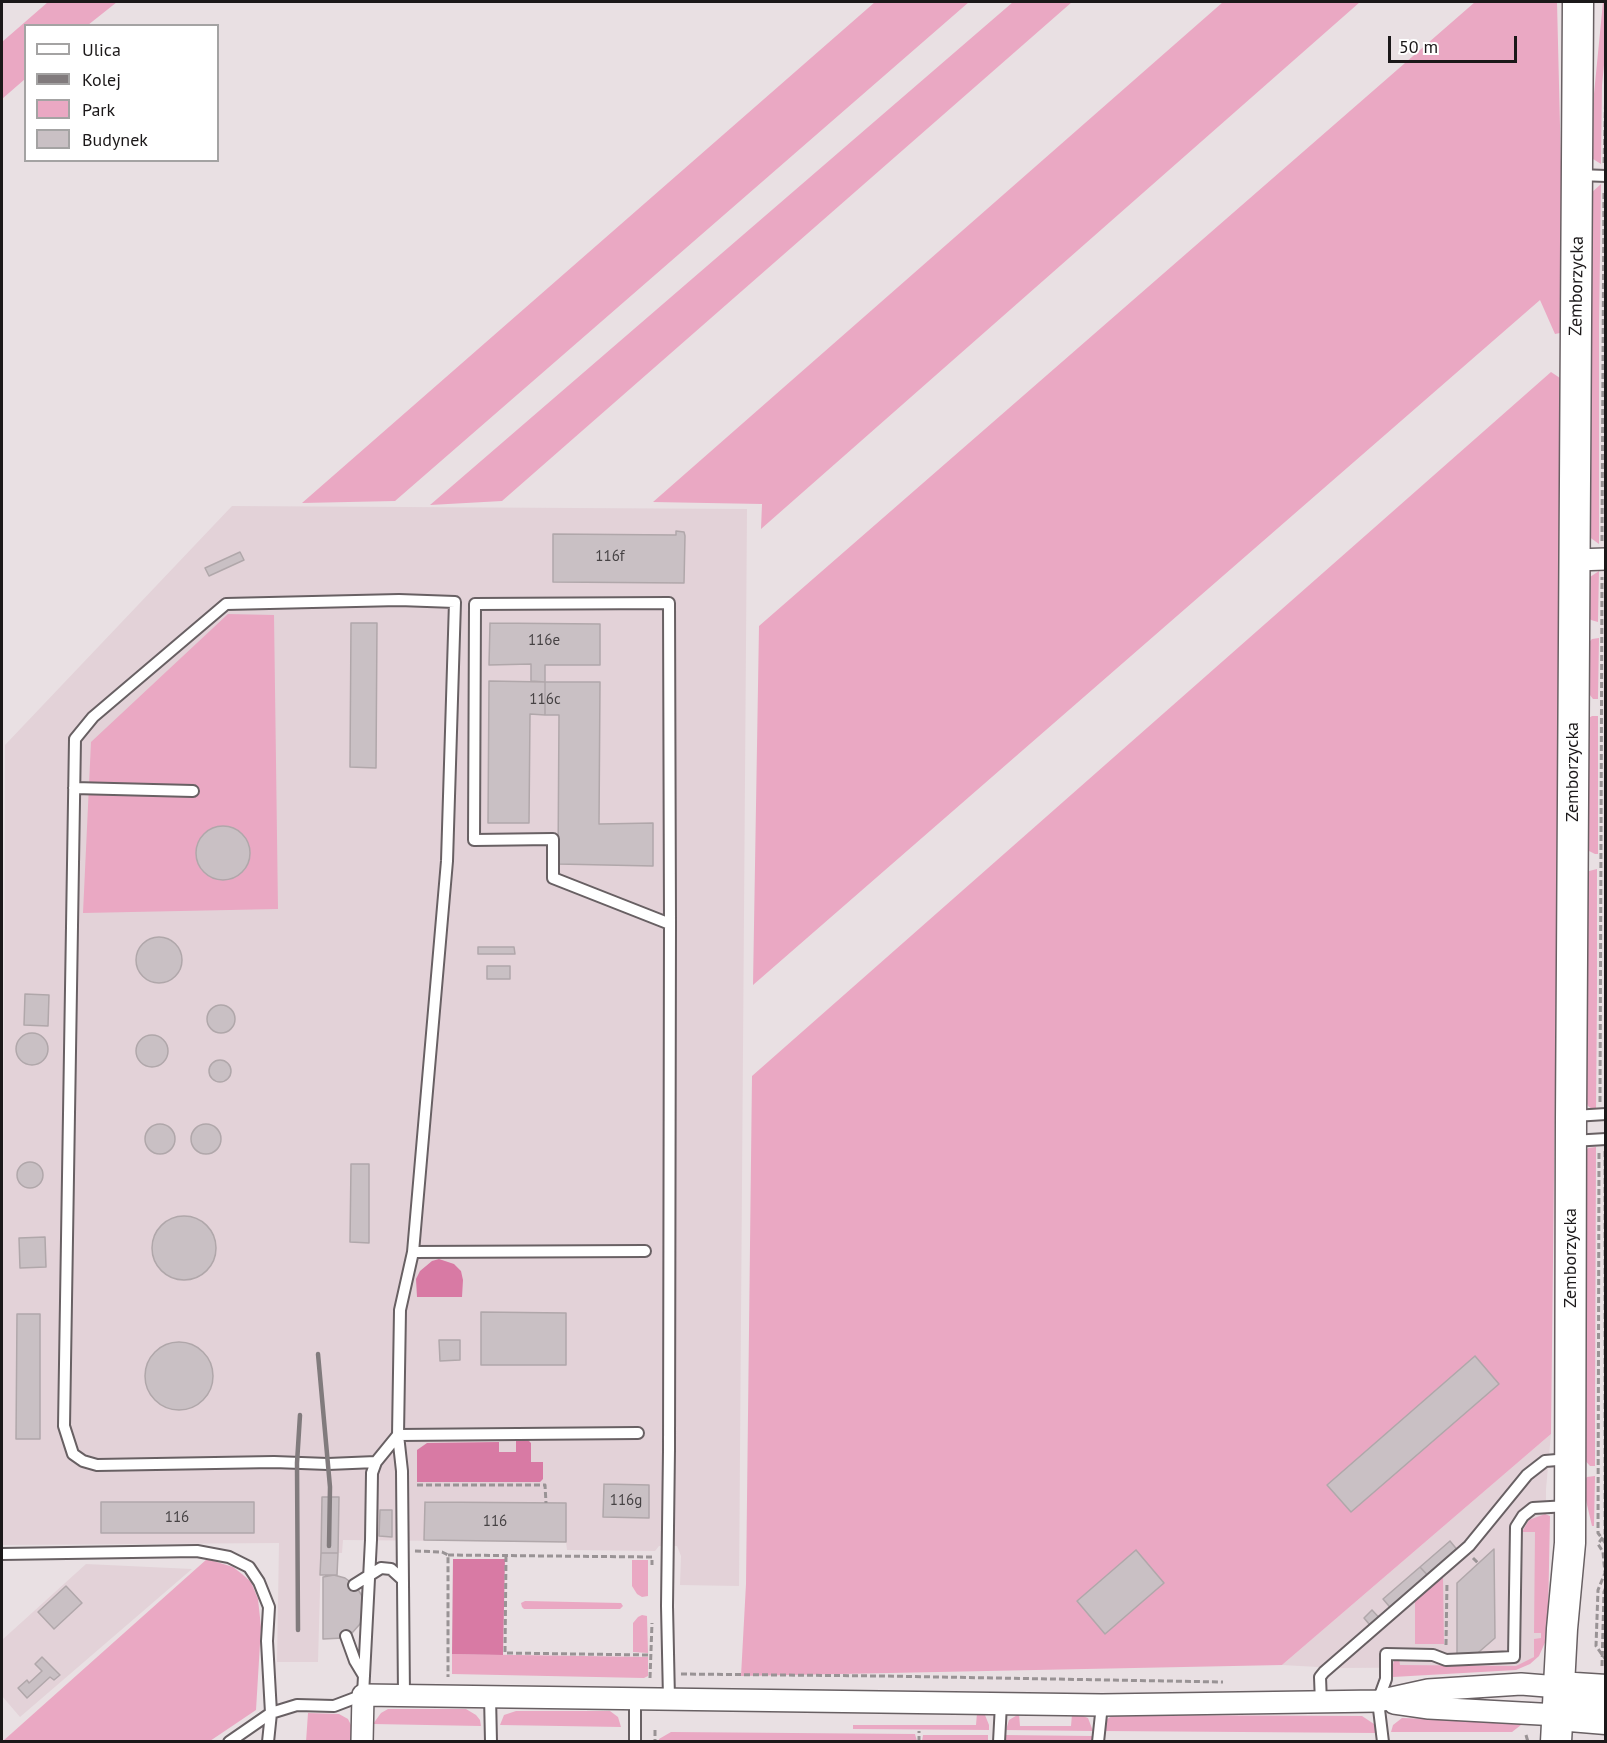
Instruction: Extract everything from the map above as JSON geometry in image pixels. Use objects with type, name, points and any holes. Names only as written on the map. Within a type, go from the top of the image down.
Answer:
[{"type":"street","name":"Zemborzycka","points":[[1578,2],[1596,176],[1594,1129],[1570,1460],[1570,1543],[1578,1571],[1581,1606],[1580,1710]]},
{"type":"street","points":[[1378,1701],[1428,1690],[1521,1684],[1580,1710]]},
{"type":"street","points":[[362,1742],[364,1685],[404,1696],[490,1696],[639,1690],[669,1699],[1102,1705],[1378,1701],[1429,1708],[1580,1710]]},
{"type":"lane","points":[[376,1462],[97,1465],[83,1461],[73,1454],[64,1426],[75,739],[93,717],[226,604],[399,600],[455,602],[447,861],[413,1252],[400,1310],[398,1435],[402,1471],[404,1540],[402,1579],[404,1696]]},
{"type":"lane","points":[[669,1699],[670,924],[669,603],[475,603],[474,840],[553,839],[553,878],[670,924]]},
{"type":"lane","points":[[74,788],[193,791]]},
{"type":"lane","points":[[413,1252],[645,1251]]},
{"type":"lane","points":[[398,1435],[638,1433]]},
{"type":"lane","points":[[364,1685],[372,1473],[376,1462],[398,1435]]},
{"type":"lane","points":[[1321,1703],[1320,1677],[1324,1672],[1469,1546],[1527,1475],[1545,1461],[1570,1460]]},
{"type":"lane","points":[[1383,1742],[1378,1701],[1386,1679],[1386,1654],[1433,1655],[1446,1660],[1514,1657],[1516,1527],[1523,1515],[1533,1508],[1570,1506]]},
{"type":"lane","points":[[2,1554],[197,1551],[229,1557],[249,1567],[259,1582],[269,1608],[268,1742]]},
{"type":"lane","points":[[354,1585],[381,1569],[391,1569],[402,1579]]},
{"type":"lane","points":[[346,1636],[364,1685]]},
{"type":"lane","points":[[229,1742],[270,1713],[297,1705],[334,1706],[364,1685]]},
{"type":"lane","points":[[635,1742],[639,1690]]},
{"type":"lane","points":[[490,1696],[491,1742]]},
{"type":"lane","points":[[999,1742],[1001,1704]]},
{"type":"lane","points":[[1098,1742],[1102,1705]]},
{"type":"path","points":[[1605,84],[1596,176],[1594,560],[1594,1129],[1598,1533],[1603,1537],[1605,1544]]},
{"type":"path","points":[[414,1485],[546,1485],[546,1503]]},
{"type":"path","points":[[1603,1537],[1598,1544],[1603,1551],[1605,1573],[1598,1590],[1596,1646],[1605,1660]]},
{"type":"path","points":[[413,1541],[414,1551],[442,1552],[448,1555],[652,1557],[652,1567]]},
{"type":"path","points":[[448,1555],[448,1678]]},
{"type":"path","points":[[506,1556],[505,1653],[651,1655]]},
{"type":"path","points":[[1446,1660],[1447,1578]]},
{"type":"path","points":[[1580,1710],[1604,1646],[1605,1587]]},
{"type":"path","points":[[650,1678],[652,1616]]},
{"type":"path","points":[[639,1690],[650,1678],[668,1674],[1228,1683]]},
{"type":"path","points":[[655,1730],[656,1742]]},
{"type":"path","points":[[919,1742],[920,1731]]},
{"type":"path","points":[[1526,1735],[1528,1742]]},
{"type":"shaded area","points":[[232,506],[747,509],[739,1586],[680,1585],[681,1556],[677,1546],[659,1546],[655,1551],[567,1550],[566,1542],[343,1540],[342,1553],[321,1553],[318,1662],[277,1662],[279,1543],[2,1545],[5,745]]},
{"type":"shaded area","points":[[439,1259],[454,1264],[461,1271],[462,1297],[417,1297],[416,1279],[420,1271],[432,1261]]},
{"type":"shaded area","points":[[1551,1434],[1546,1489],[1546,1638],[1533,1659],[1517,1667],[1336,1668],[1282,1665]]},
{"type":"shaded area","points":[[526,1438],[531,1443],[531,1462],[543,1462],[543,1479],[540,1482],[417,1482],[417,1450],[427,1443],[499,1442],[499,1452],[516,1452],[516,1439]]},
{"type":"shaded area","points":[[453,1559],[505,1559],[503,1655],[452,1654]]},
{"type":"shaded area","points":[[86,1564],[192,1569],[20,1717],[2,1696],[2,1640]]},
{"type":"green space","points":[[48,2],[117,2],[89,24],[24,24],[24,80],[2,99],[2,42]]},
{"type":"green space","points":[[875,2],[969,2],[395,501],[302,503]]},
{"type":"green space","points":[[1013,2],[1072,2],[502,501],[430,505]]},
{"type":"green space","points":[[1223,2],[1360,2],[761,529],[762,504],[653,502]]},
{"type":"green space","points":[[1475,2],[1557,2],[1565,332],[1555,334],[1540,300],[753,985],[759,626]]},
{"type":"green space","points":[[1603,2],[1605,2],[1606,45],[1602,85],[1601,164],[1590,155],[1588,118],[1593,104]]},
{"type":"green space","points":[[1601,184],[1599,544],[1588,536],[1589,195]]},
{"type":"green space","points":[[1551,372],[1563,380],[1551,1434],[1282,1665],[741,1676],[746,1584],[752,1076]]},
{"type":"green space","points":[[1599,571],[1598,622],[1587,616],[1587,579]]},
{"type":"green space","points":[[228,614],[274,615],[278,909],[83,913],[91,742]]},
{"type":"green space","points":[[1599,638],[1598,699],[1593,699],[1586,690],[1585,646],[1592,639]]},
{"type":"green space","points":[[1598,716],[1598,854],[1587,850],[1587,719]]},
{"type":"green space","points":[[1597,869],[1596,1112],[1588,1106],[1584,1097],[1586,875],[1589,871]]},
{"type":"green space","points":[[1596,1147],[1595,1466],[1590,1466],[1583,1458],[1582,1156],[1588,1148]]},
{"type":"green space","points":[[1595,1476],[1594,1526],[1592,1526],[1584,1492],[1584,1481],[1587,1477]]},
{"type":"green space","points":[[1545,1514],[1550,1516],[1548,1617],[1547,1638],[1539,1656],[1530,1664],[1516,1670],[1393,1677],[1394,1661],[1399,1658],[1400,1665],[1516,1666],[1534,1657],[1534,1639],[1541,1638],[1541,1633],[1534,1633],[1535,1532],[1522,1532],[1529,1520]]},
{"type":"green space","points":[[207,1559],[233,1567],[242,1574],[251,1582],[258,1599],[261,1627],[256,1710],[210,1741],[3,1741]]},
{"type":"green space","points":[[632,1560],[648,1560],[648,1596],[642,1597],[637,1594],[632,1586]]},
{"type":"green space","points":[[1443,1577],[1444,1644],[1415,1644],[1415,1601]]},
{"type":"green space","points":[[525,1601],[621,1603],[623,1606],[620,1609],[524,1609],[521,1603]]},
{"type":"green space","points":[[642,1615],[647,1616],[648,1653],[633,1652],[633,1623]]},
{"type":"green space","points":[[452,1654],[648,1657],[648,1676],[644,1678],[452,1674]]},
{"type":"green space","points":[[388,1709],[466,1709],[476,1715],[481,1726],[373,1724],[381,1713]]},
{"type":"green space","points":[[516,1711],[610,1711],[618,1717],[621,1727],[500,1725],[504,1715]]},
{"type":"green space","points":[[308,1713],[339,1714],[348,1719],[354,1731],[354,1741],[306,1742]]},
{"type":"green space","points":[[977,1713],[985,1715],[989,1730],[853,1729],[853,1725],[976,1725]]},
{"type":"green space","points":[[1019,1714],[1020,1726],[1071,1726],[1072,1714],[1078,1714],[1088,1718],[1093,1731],[1006,1730],[1009,1720]]},
{"type":"green space","points":[[1113,1715],[1362,1716],[1374,1724],[1378,1733],[1104,1731],[1106,1720]]},
{"type":"green space","points":[[1402,1718],[1513,1722],[1521,1725],[1512,1732],[1391,1732],[1393,1725]]},
{"type":"green space","points":[[671,1732],[915,1734],[917,1741],[659,1741]]},
{"type":"green space","points":[[923,1735],[988,1735],[988,1741],[922,1741]]},
{"type":"green space","points":[[1005,1735],[1093,1736],[1093,1741],[1005,1742]]},
{"type":"building","points":[[676,531],[684,532],[685,536],[684,583],[553,582],[553,534],[676,535]]},
{"type":"building","points":[[240,552],[244,560],[209,576],[205,568]]},
{"type":"building","points":[[351,623],[377,623],[376,768],[350,767]]},
{"type":"building","points":[[490,623],[600,624],[600,665],[545,665],[545,682],[531,681],[531,664],[489,665]]},
{"type":"building","points":[[489,681],[545,682],[545,715],[530,714],[529,823],[488,823]]},
{"type":"building","points":[[545,682],[600,682],[599,824],[653,823],[653,866],[558,864],[559,715],[545,715]]},
{"type":"building","points":[[223,826],[233,828],[242,834],[248,843],[250,853],[248,863],[242,872],[233,878],[223,880],[213,878],[204,872],[198,863],[196,853],[198,843],[204,834],[213,828]]},
{"type":"building","points":[[159,937],[175,944],[182,960],[175,976],[159,983],[143,976],[136,960],[143,944]]},
{"type":"building","points":[[478,947],[514,947],[515,954],[478,954]]},
{"type":"building","points":[[487,966],[510,966],[510,979],[487,979]]},
{"type":"building","points":[[25,994],[49,995],[48,1026],[24,1025]]},
{"type":"building","points":[[221,1005],[231,1009],[235,1019],[231,1029],[221,1033],[211,1029],[207,1019],[211,1009]]},
{"type":"building","points":[[32,1033],[43,1038],[48,1049],[43,1060],[32,1065],[21,1060],[16,1049],[21,1038]]},
{"type":"building","points":[[152,1035],[163,1040],[168,1051],[163,1062],[152,1067],[141,1062],[136,1051],[141,1040]]},
{"type":"building","points":[[220,1060],[228,1063],[231,1071],[228,1079],[220,1082],[212,1079],[209,1071],[212,1063]]},
{"type":"building","points":[[160,1124],[171,1128],[175,1139],[171,1150],[160,1154],[149,1150],[145,1139],[149,1128]]},
{"type":"building","points":[[206,1124],[217,1128],[221,1139],[217,1150],[206,1154],[195,1150],[191,1139],[195,1128]]},
{"type":"building","points":[[30,1162],[39,1166],[43,1175],[39,1184],[30,1188],[21,1184],[17,1175],[21,1166]]},
{"type":"building","points":[[351,1164],[369,1164],[369,1243],[350,1242]]},
{"type":"building","points":[[178,1216],[190,1216],[207,1225],[214,1236],[216,1248],[214,1260],[207,1271],[190,1280],[178,1280],[166,1275],[157,1266],[152,1254],[152,1242],[157,1230],[166,1221]]},
{"type":"building","points":[[45,1237],[46,1267],[20,1268],[19,1238]]},
{"type":"building","points":[[481,1312],[566,1313],[566,1365],[481,1365]]},
{"type":"building","points":[[17,1314],[40,1314],[40,1439],[16,1439]]},
{"type":"building","points":[[439,1340],[460,1340],[460,1360],[440,1361]]},
{"type":"building","points":[[179,1342],[192,1345],[203,1352],[210,1363],[213,1376],[210,1389],[203,1400],[192,1407],[179,1410],[166,1407],[155,1400],[148,1389],[145,1376],[148,1363],[155,1352],[166,1345]]},
{"type":"building","points":[[1475,1356],[1499,1384],[1351,1512],[1327,1485]]},
{"type":"building","points":[[604,1484],[649,1485],[649,1518],[603,1517]]},
{"type":"building","points":[[322,1497],[339,1497],[338,1553],[321,1553]]},
{"type":"building","points":[[101,1502],[254,1502],[254,1533],[101,1533]]},
{"type":"building","points":[[425,1502],[566,1503],[566,1542],[424,1540]]},
{"type":"building","points":[[380,1510],[392,1510],[392,1537],[379,1536]]},
{"type":"building","points":[[1450,1541],[1459,1552],[1430,1578],[1420,1567]]},
{"type":"building","points":[[1494,1549],[1495,1638],[1472,1658],[1457,1659],[1457,1583]]},
{"type":"building","points":[[1136,1550],[1164,1583],[1105,1634],[1077,1601]]},
{"type":"building","points":[[321,1553],[338,1553],[337,1575],[320,1575]]},
{"type":"building","points":[[1420,1567],[1432,1580],[1394,1612],[1383,1599]]},
{"type":"building","points":[[334,1575],[345,1578],[356,1586],[362,1596],[364,1614],[360,1624],[352,1633],[343,1638],[323,1639],[323,1577]]},
{"type":"building","points":[[66,1586],[82,1603],[54,1629],[38,1612]]},
{"type":"building","points":[[1372,1610],[1384,1623],[1375,1631],[1364,1618]]},
{"type":"building","points":[[42,1657],[60,1675],[54,1680],[50,1677],[27,1698],[18,1688],[27,1680],[29,1683],[42,1671],[35,1664]]},
{"type":"railway","points":[[318,1354],[330,1487],[329,1546]]},
{"type":"railway","points":[[298,1630],[297,1463],[300,1415]]}]
